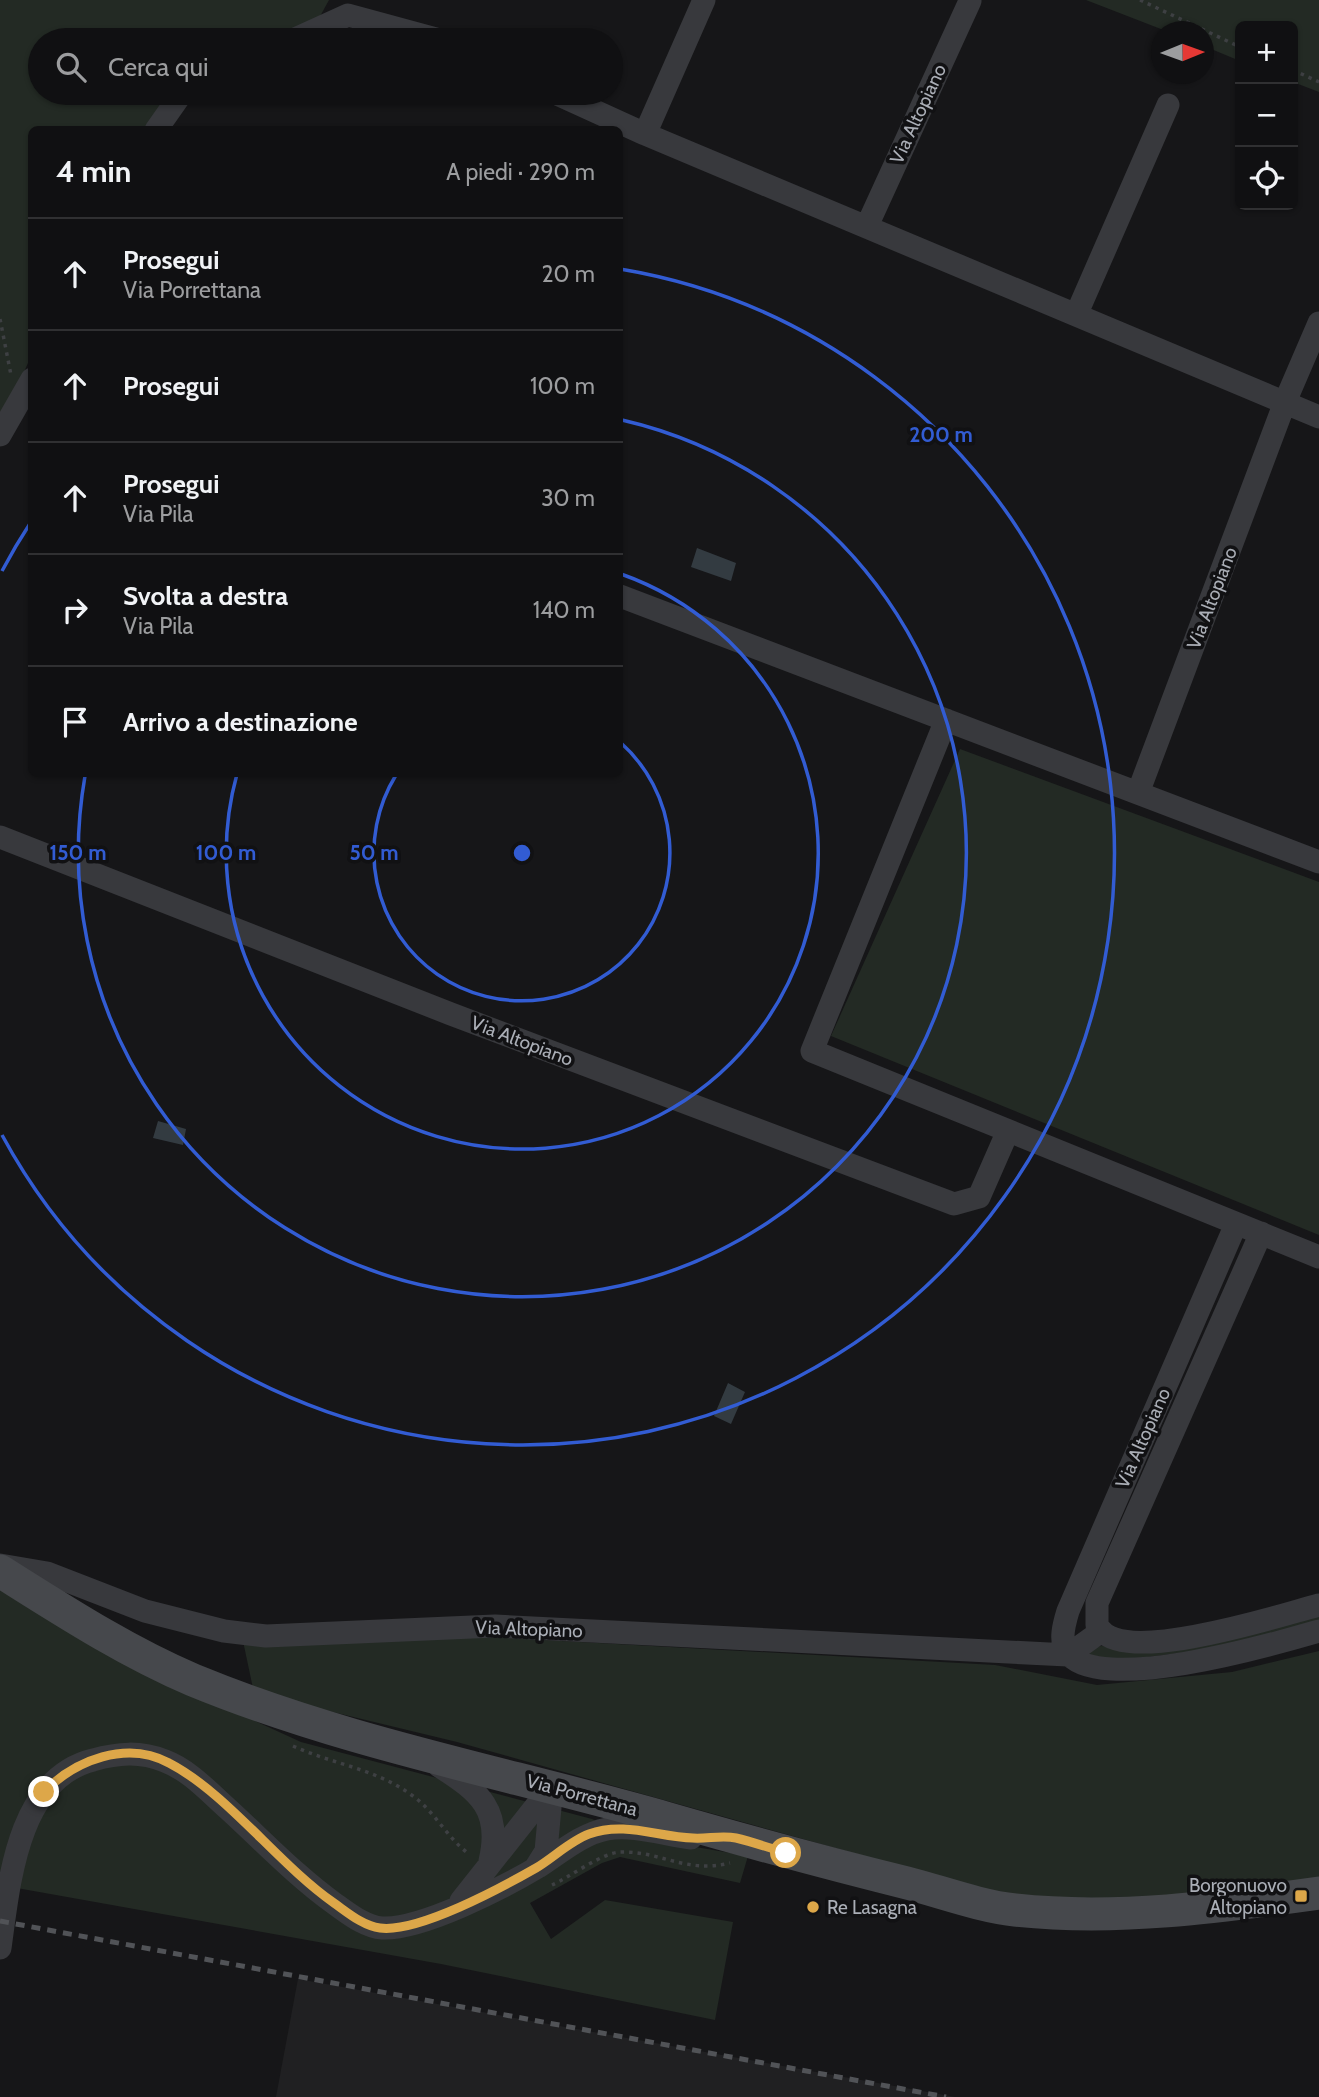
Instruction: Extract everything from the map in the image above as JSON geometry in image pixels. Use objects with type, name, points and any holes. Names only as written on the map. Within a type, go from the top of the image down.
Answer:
[{"type":"main road","name":"Via Porrettana","points":[[0,1571],[79,1621],[190,1678],[355,1738],[552,1786],[1011,1910],[1078,1914],[1143,1913],[1319,1893]]},
{"type":"street","points":[[645,134],[704,0]]},
{"type":"street","name":"Via Altopiano","points":[[867,226],[970,1]]},
{"type":"street","points":[[319,28],[348,15],[396,28]]},
{"type":"street","points":[[159,126],[174,105]]},
{"type":"street","points":[[581,105],[1319,417]]},
{"type":"street","points":[[1077,313],[1168,105]]},
{"type":"street","name":"Via Altopiano","points":[[1138,793],[1285,402],[1319,323]]},
{"type":"street","points":[[0,435],[28,387]]},
{"type":"street","points":[[623,597],[1319,862]]},
{"type":"street","points":[[946,720],[812,1051],[1319,1257]]},
{"type":"street","name":"Via Altopiano","points":[[0,837],[425,1004],[954,1204],[979,1197],[1008,1131]]},
{"type":"street","name":"Via Altopiano","points":[[1068,1655],[1064,1647],[1063,1630],[1068,1611],[1236,1223]]},
{"type":"street","name":"Via Altopiano","points":[[1100,1632],[1096,1615],[1097,1603],[1261,1233]]},
{"type":"street","name":"Via Altopiano","points":[[0,1565],[47,1573],[145,1611],[224,1631],[266,1636],[495,1626],[1068,1655],[1087,1667],[1102,1670],[1164,1666],[1245,1653],[1319,1631]]},
{"type":"street","points":[[1068,1655],[1100,1632],[1117,1640],[1152,1642],[1241,1628],[1319,1605]]},
{"type":"street","points":[[416,1752],[478,1793],[489,1810],[495,1837],[490,1864]]},
{"type":"street","points":[[0,1948],[18,1854],[30,1814],[60,1776],[86,1762],[118,1754],[142,1754],[168,1762],[197,1781],[316,1890],[360,1920],[378,1928],[400,1928],[427,1922],[535,1869],[586,1835],[608,1829],[692,1839],[733,1837]]},
{"type":"street","points":[[454,1908],[478,1884],[490,1864],[552,1786]]},
{"type":"street","points":[[535,1869],[546,1851],[552,1786]]},
{"type":"path","points":[[1140,0],[1235,45]]},
{"type":"path","points":[[1298,72],[1319,82]]},
{"type":"path","points":[[0,319],[18,404]]},
{"type":"shaded area","points":[[0,0],[329,0],[318,20],[301,28],[28,28],[28,105],[164,105],[149,126],[28,126],[28,363],[0,427]]},
{"type":"shaded area","points":[[1086,0],[1319,0],[1319,92],[1298,84],[1298,21],[1235,21],[1235,59],[1214,50],[1214,21],[1151,21],[1151,25]]},
{"type":"shaded area","points":[[697,548],[736,563],[731,581],[691,567]]},
{"type":"shaded area","points":[[960,749],[1319,882],[1319,1235],[831,1036]]},
{"type":"shaded area","points":[[158,1121],[186,1129],[183,1145],[153,1138]]},
{"type":"shaded area","points":[[728,1383],[745,1392],[731,1424],[714,1416]]},
{"type":"shaded area","points":[[0,1589],[164,1679],[301,1742],[592,1819],[626,1835],[748,1856],[740,1883],[620,1857],[602,1863],[530,1903],[551,1939],[605,1900],[733,1922],[715,2020],[441,1964],[0,1885]]},
{"type":"shaded area","points":[[1319,1614],[1319,1625],[1255,1644],[1106,1662],[1085,1655],[1088,1649],[1101,1646],[1148,1649]]},
{"type":"shaded area","points":[[384,1631],[995,1665],[1097,1685],[1232,1672],[1319,1651],[1319,1893],[1114,1917],[992,1892],[457,1742],[254,1693],[243,1641]]},
{"type":"shaded area","points":[[298,1979],[900,2087],[955,2097],[276,2097]]},
{"type":"railway","points":[[0,1921],[946,2097]]},
{"type":"place","name":"Borgonuovo Altopiano","points":[[1301,1896]]},
{"type":"place","name":"Re Lasagna","points":[[813,1907]]},
{"type":"route","points":[[44,1792],[60,1776],[86,1762],[118,1754],[142,1754],[168,1762],[197,1781],[316,1890],[360,1920],[378,1928],[400,1928],[427,1922],[535,1869],[586,1835],[608,1829],[622,1828],[692,1839],[733,1837],[786,1853]]}]
